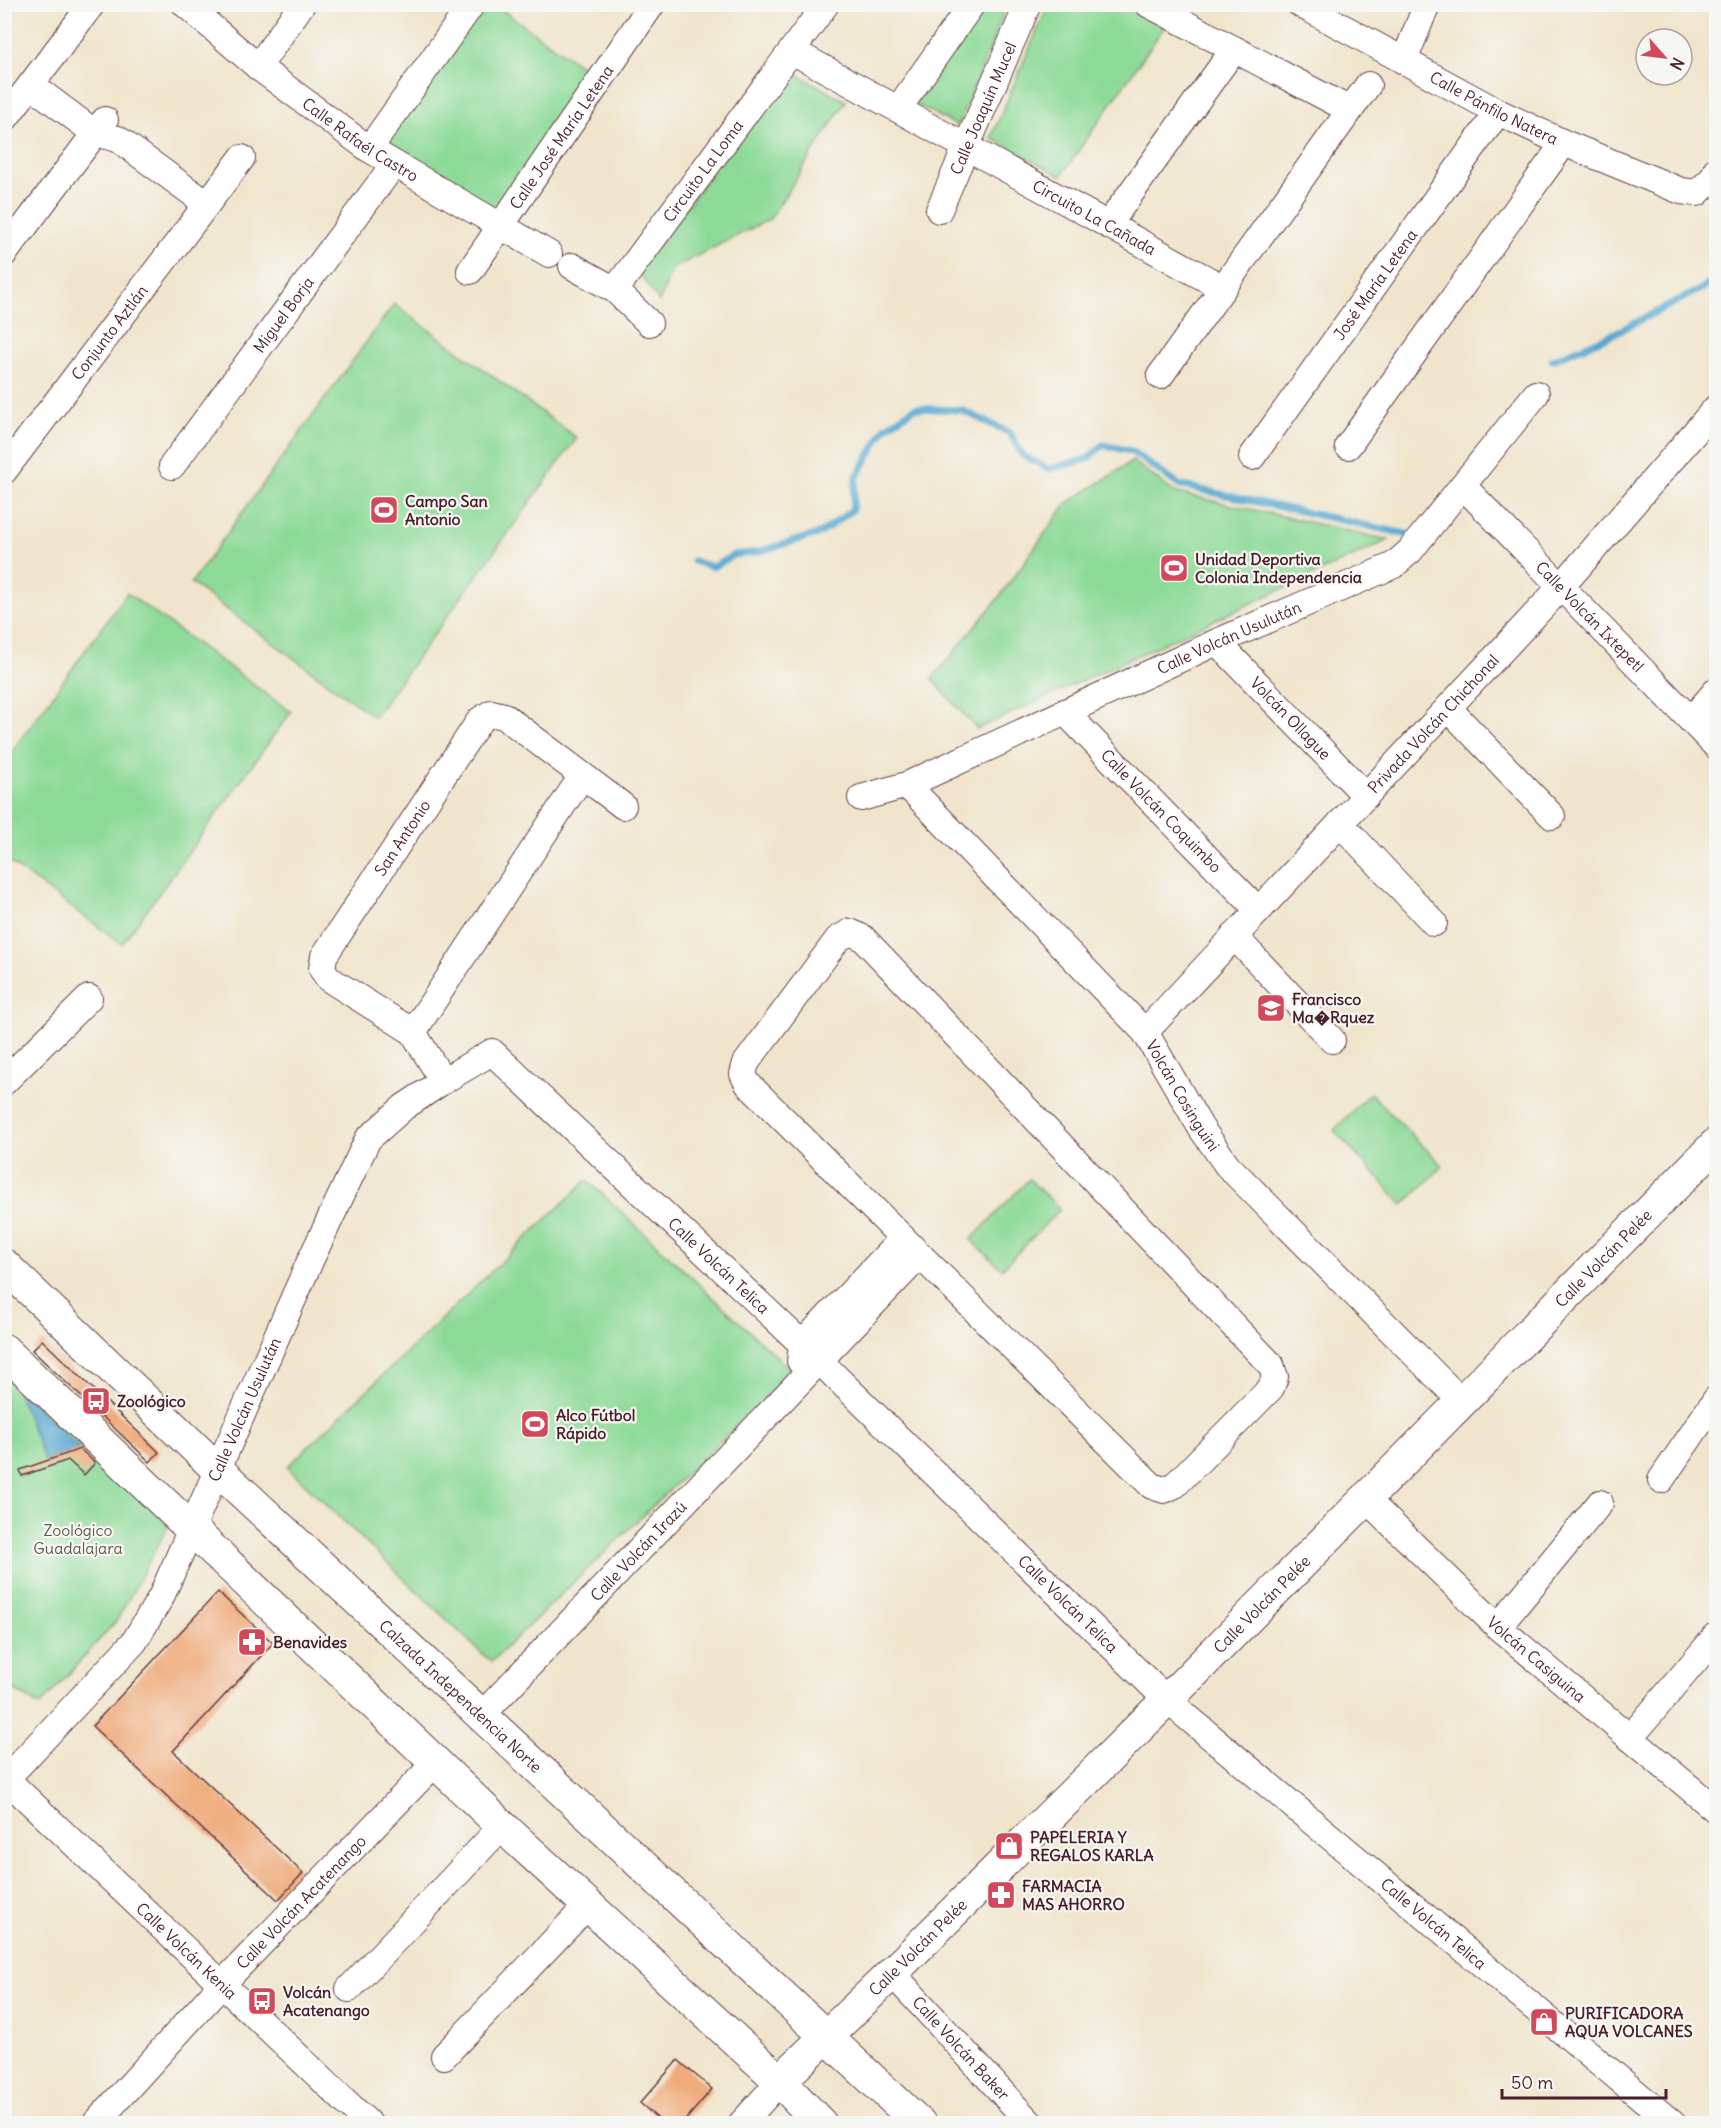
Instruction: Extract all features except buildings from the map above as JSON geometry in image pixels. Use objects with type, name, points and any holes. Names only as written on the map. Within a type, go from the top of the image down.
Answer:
[{"type":"street","points":[[4,120],[92,4]]},
{"type":"street","name":"Calle Rafaél Castro","points":[[185,4],[258,67],[369,149],[549,254]]},
{"type":"street","points":[[258,67],[302,4]]},
{"type":"street","points":[[369,149],[472,4]]},
{"type":"street","name":"Calle José María Letena","points":[[470,271],[652,4]]},
{"type":"street","name":"Circuito La Loma","points":[[615,290],[826,4]]},
{"type":"street","points":[[898,109],[972,4]]},
{"type":"street","name":"Calle Joaquín Mucel","points":[[939,210],[1028,4]]},
{"type":"street","points":[[1148,4],[1350,110]]},
{"type":"street","name":"Calle Pánfilo Natera","points":[[1300,4],[1498,112],[1564,143],[1681,191],[1697,193],[1713,178],[1716,170]]},
{"type":"street","points":[[1404,61],[1427,4]]},
{"type":"street","points":[[1108,225],[1234,49]]},
{"type":"street","points":[[792,51],[967,147]]},
{"type":"street","points":[[37,77],[207,204]]},
{"type":"street","points":[[1160,376],[1368,85]]},
{"type":"street","name":"José María Letena","points":[[1252,457],[1498,112]]},
{"type":"street","points":[[4,254],[107,131]]},
{"type":"street","points":[[1348,446],[1564,143]]},
{"type":"street","name":"Circuito La Cañada","points":[[967,147],[1223,288]]},
{"type":"street","name":"Conjunto Aztlán","points":[[7,462],[242,158]]},
{"type":"street","name":"Miguel Borja","points":[[172,466],[393,164]]},
{"type":"street","points":[[572,266],[615,290],[649,323]]},
{"type":"street","name":"Calle Volcán Usulután","points":[[861,798],[907,785],[1217,642],[1394,565],[1410,551],[1536,394]]},
{"type":"street","name":"Privada Volcán Chichonal","points":[[1145,1032],[1561,587],[1716,410]]},
{"type":"street","name":"Calle Volcán Ixtepetl","points":[[1463,486],[1716,746]]},
{"type":"street","name":"Volcán Ollague","points":[[1217,642],[1366,796]]},
{"type":"street","points":[[1691,720],[1716,691]]},
{"type":"street","points":[[1448,708],[1551,816]]},
{"type":"street","name":"Calle Volcán Coquimbo","points":[[1065,712],[1258,910]]},
{"type":"street","name":"San Antonio","points":[[442,1081],[413,1032],[329,979],[322,969],[324,956],[480,720],[491,713],[504,716],[623,806]]},
{"type":"street","points":[[413,1032],[582,776]]},
{"type":"street","name":"Volcán Cosinguini","points":[[907,785],[1145,1032],[1201,1128],[1227,1165],[1462,1403]]},
{"type":"street","points":[[1340,823],[1434,922]]},
{"type":"street","points":[[850,932],[863,938],[871,946],[1271,1365],[1275,1377],[1271,1388],[1175,1485],[1164,1490],[1152,1486],[911,1247],[747,1084],[743,1074],[746,1064],[838,939],[850,932]]},
{"type":"street","points":[[1234,936],[1332,1040]]},
{"type":"street","points":[[4,1082],[89,998]]},
{"type":"street","name":"Calle Volcán Usulután","points":[[5,1779],[134,1642],[161,1597],[311,1259],[368,1139],[404,1107],[442,1081],[492,1052]]},
{"type":"street","name":"Calle Volcán Telica","points":[[492,1052],[811,1353],[1167,1700],[1673,2124]]},
{"type":"street","name":"Calle Volcán Pelée","points":[[780,2081],[1167,1700],[1716,1144]]},
{"type":"street","points":[[811,1353],[879,1262],[911,1247]]},
{"type":"street","points":[[811,1353],[897,1280],[911,1247]]},
{"type":"street","points":[[879,1262],[897,1280]]},
{"type":"street","name":"Calzada Independencia Norte","points":[[4,1265],[217,1469],[920,2124]]},
{"type":"street","points":[[4,1350],[502,1826],[780,2081],[821,2124]]},
{"type":"street","name":"Calle Volcán Irazú","points":[[481,1716],[796,1385],[811,1353]]},
{"type":"street","points":[[1661,1480],[1716,1399]]},
{"type":"street","name":"Volcán Casiguina","points":[[1366,1499],[1498,1627],[1716,1810]]},
{"type":"street","points":[[1498,1627],[1600,1503]]},
{"type":"street","points":[[1630,1738],[1716,1636]]},
{"type":"street","name":"Calle Volcán Acatenango","points":[[95,2124],[222,1984],[436,1762]]},
{"type":"street","name":"Calle Volcán Kenia","points":[[5,1779],[369,2124]]},
{"type":"street","points":[[349,1989],[502,1826]]},
{"type":"street","points":[[444,2056],[587,1906]]},
{"type":"street","name":"Calle Volcán Baker","points":[[892,1973],[1032,2124]]},
{"type":"street","points":[[741,2124],[780,2081]]},
{"type":"green space","points":[[475,5],[495,5],[599,79],[501,221],[373,151]]},
{"type":"green space","points":[[989,5],[1007,5],[958,126],[913,103]]},
{"type":"green space","points":[[1048,5],[1132,5],[1167,23],[1061,176],[991,138]]},
{"type":"green space","points":[[789,70],[846,101],[770,219],[673,268],[659,302],[638,271]]},
{"type":"green space","name":"Campo San Antonio","points":[[394,304],[577,438],[374,717],[191,583]]},
{"type":"green space","name":"Unidad Deportiva Colonia Independencia","points":[[1133,461],[1174,492],[1389,540],[977,729],[932,679],[1000,596],[1066,504]]},
{"type":"green space","points":[[127,593],[291,712],[122,944],[5,859],[5,761]]},
{"type":"green space","points":[[1370,1093],[1443,1166],[1403,1205],[1334,1130]]},
{"type":"green space","points":[[1029,1179],[1060,1209],[1002,1269],[971,1240]]},
{"type":"green space","name":"Alco Fútbol Rápido","points":[[587,1180],[790,1369],[784,1380],[491,1662],[287,1467]]},
{"type":"green space","name":"Zoológico Guadalajara","points":[[4,1370],[169,1525],[117,1620],[40,1706],[5,1684]]},
{"type":"water","points":[[15,1386],[80,1449],[45,1461]]},
{"type":"waterway","points":[[1552,360],[1609,336],[1707,286],[1716,273]]},
{"type":"waterway","points":[[693,561],[713,567],[734,555],[758,552],[821,533],[852,510],[856,478],[885,428],[915,408],[961,410],[1010,433],[1022,455],[1049,469],[1087,459],[1103,445],[1131,451],[1179,485],[1410,535]]},
{"type":"place","name":"Campo San Antonio","points":[[384,510]]},
{"type":"place","name":"Unidad Deportiva Colonia Independencia","points":[[1174,568]]},
{"type":"place","name":"Francisco Ma�Rquez","points":[[1271,1008]]},
{"type":"place","name":"Zoológico","points":[[96,1401]]},
{"type":"place","name":"Alco Fútbol Rápido","points":[[535,1424]]},
{"type":"place","name":"Benavides","points":[[252,1642]]},
{"type":"place","name":"PAPELERIA Y REGALOS KARLA","points":[[1009,1846]]},
{"type":"place","name":"FARMACIA MAS AHORRO","points":[[1001,1895]]},
{"type":"place","name":"Volcán Acatenango","points":[[262,2001]]},
{"type":"place","name":"PURIFICADORA AQUA VOLCANES","points":[[1544,2022]]}]
